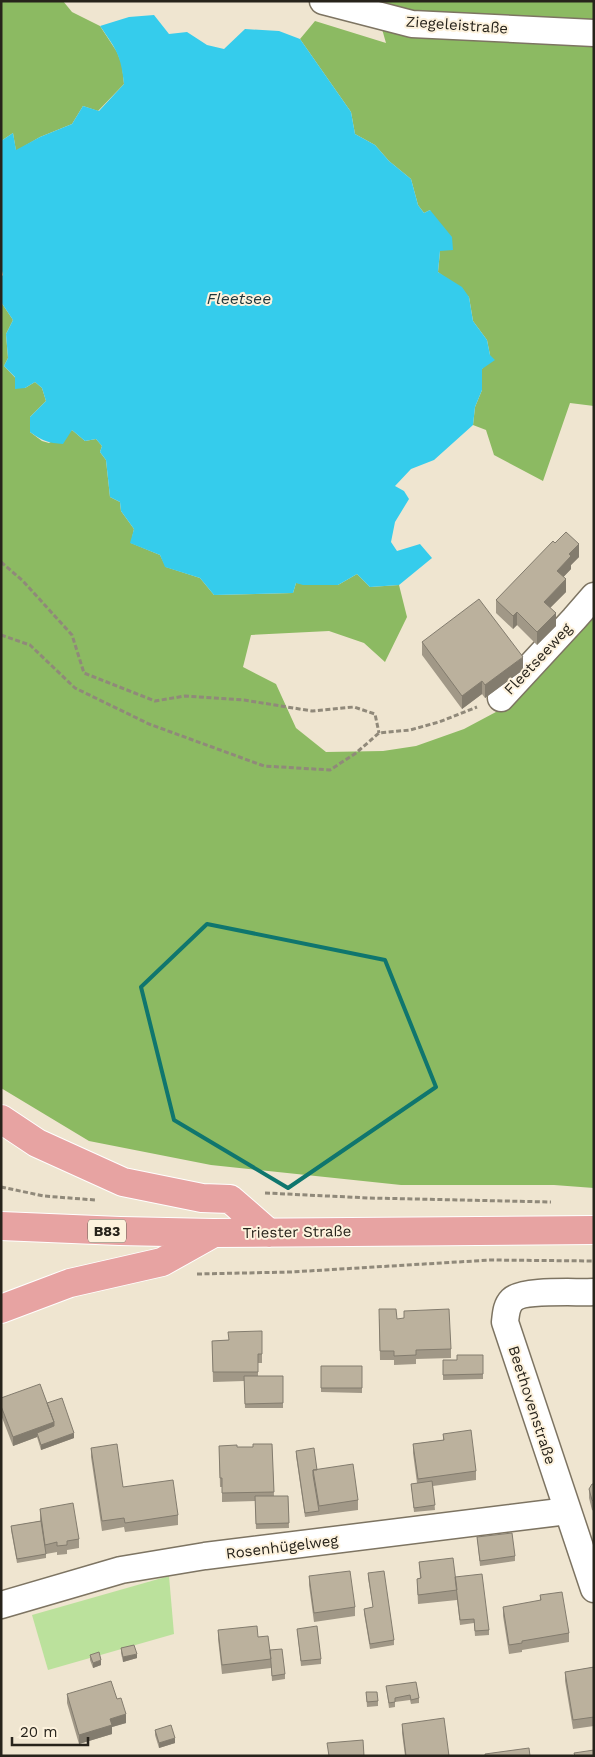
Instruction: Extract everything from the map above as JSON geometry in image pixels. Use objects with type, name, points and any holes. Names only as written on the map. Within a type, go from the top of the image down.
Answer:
[{"type":"main road","points":[[1,1119],[37,1143],[122,1182],[202,1198],[230,1199],[269,1233]]},
{"type":"main road","name":"Triester Straße","points":[[1,1226],[213,1233],[594,1230]]},
{"type":"main road","points":[[1,1309],[70,1283],[162,1262],[213,1233]]},
{"type":"street","name":"Ziegeleistraße","points":[[323,1],[412,24],[594,33]]},
{"type":"street","name":"Fleetseeweg","points":[[501,698],[594,596]]},
{"type":"street","name":"Beethovenstraße","points":[[594,1292],[525,1294],[513,1299],[506,1308],[505,1322],[594,1589]]},
{"type":"street","name":"Rosenhügelweg","points":[[1,1605],[121,1570],[196,1558],[568,1512]]},
{"type":"path","points":[[1,562],[23,581],[72,635],[84,673],[155,701],[185,696],[244,700],[312,712],[354,706],[376,714],[379,733]]},
{"type":"path","points":[[1,635],[30,645],[74,688],[149,724],[264,766],[330,770],[356,753],[379,733],[410,730],[439,722],[501,698]]},
{"type":"path","points":[[1,1186],[44,1196],[100,1200]]},
{"type":"path","points":[[258,1192],[369,1198],[555,1202]]},
{"type":"path","points":[[192,1275],[291,1272],[491,1260],[594,1261]]},
{"type":"highlighted area","points":[[207,924],[385,960],[436,1087],[288,1188],[174,1120],[141,987]]},
{"type":"green space","points":[[1,1],[63,1],[72,12],[100,26],[117,52],[122,65],[124,84],[98,111],[83,106],[72,124],[40,137],[16,151],[13,133],[1,141]]},
{"type":"green space","points":[[374,1],[594,1],[594,406],[570,403],[543,481],[494,455],[486,430],[473,425],[475,407],[482,390],[482,369],[490,355],[487,340],[473,321],[469,297],[438,272],[440,251],[430,210],[424,213],[418,205],[411,179],[389,161],[375,145],[355,134],[351,112],[300,39],[315,21],[386,43]]},
{"type":"green space","points":[[1,302],[13,320],[6,334],[8,358],[4,366],[25,388],[35,382],[42,388],[46,401],[30,417],[30,432],[42,441],[49,443],[72,430],[85,441],[96,439],[102,446],[100,452],[106,460],[110,497],[120,502],[121,511],[134,529],[131,543],[160,555],[166,567],[200,578],[214,595],[293,593],[296,583],[338,585],[357,574],[370,587],[399,585],[407,617],[385,662],[364,643],[329,631],[251,635],[243,667],[276,684],[296,728],[326,752],[383,751],[416,746],[464,729],[513,703],[594,608],[594,1188],[554,1185],[401,1185],[211,1165],[89,1141],[1,1088]]},
{"type":"green space","points":[[169,1576],[174,1634],[48,1670],[32,1615]]},
{"type":"water","name":"Fleetsee","points":[[154,15],[169,34],[187,32],[207,45],[224,49],[245,29],[279,31],[300,39],[351,112],[355,134],[375,145],[389,161],[411,179],[418,205],[424,213],[430,210],[452,237],[453,250],[440,251],[438,272],[462,287],[469,297],[473,321],[487,340],[490,355],[495,360],[482,369],[482,390],[475,407],[473,425],[434,460],[411,469],[395,486],[404,491],[409,499],[395,522],[391,542],[397,551],[420,544],[432,558],[399,585],[370,587],[357,574],[338,585],[303,585],[296,583],[293,593],[214,595],[200,578],[165,567],[160,555],[130,543],[134,529],[121,511],[120,502],[110,497],[106,460],[100,452],[102,446],[96,439],[85,441],[72,430],[63,444],[58,444],[42,439],[30,432],[30,417],[46,401],[42,388],[35,382],[25,388],[15,389],[15,377],[4,366],[8,358],[6,334],[13,320],[1,302],[1,277],[3,275],[1,267],[1,141],[13,133],[16,150],[40,137],[72,124],[83,106],[99,111],[124,84],[117,53],[100,26],[129,17]]},
{"type":"building","points":[[566,532],[579,544],[557,571],[566,579],[544,602],[556,613],[537,632],[517,612],[513,616],[496,600],[553,541],[555,543]]},
{"type":"building","points":[[479,599],[523,657],[485,685],[482,681],[462,696],[422,642]]},
{"type":"building","points":[[379,1309],[396,1309],[397,1319],[404,1318],[404,1311],[449,1309],[451,1349],[416,1350],[416,1355],[394,1356],[394,1351],[380,1351]]},
{"type":"building","points":[[262,1331],[262,1354],[258,1354],[258,1372],[213,1372],[212,1341],[229,1340],[228,1332]]},
{"type":"building","points":[[457,1355],[483,1355],[483,1374],[443,1375],[443,1360],[457,1360]]},
{"type":"building","points":[[321,1366],[362,1366],[362,1388],[321,1388]]},
{"type":"building","points":[[244,1376],[283,1376],[283,1403],[245,1404]]},
{"type":"building","points":[[40,1384],[54,1422],[13,1437],[1,1406],[1,1398]]},
{"type":"building","points":[[62,1398],[74,1433],[41,1445],[37,1433],[54,1426],[47,1403]]},
{"type":"building","points":[[471,1430],[476,1471],[418,1479],[413,1444],[444,1440],[443,1434]]},
{"type":"building","points":[[117,1444],[123,1487],[173,1480],[178,1515],[125,1523],[124,1518],[102,1521],[91,1448]]},
{"type":"building","points":[[253,1444],[272,1444],[274,1492],[222,1493],[219,1446],[237,1445],[237,1447],[253,1447]]},
{"type":"building","points":[[314,1448],[317,1470],[313,1470],[313,1475],[319,1511],[305,1513],[296,1451]]},
{"type":"building","points":[[353,1464],[358,1500],[319,1506],[313,1470]]},
{"type":"building","points":[[432,1481],[435,1505],[414,1508],[411,1484]]},
{"type":"building","points":[[594,1484],[594,1502],[589,1489]]},
{"type":"building","points":[[255,1496],[288,1496],[289,1523],[256,1524]]},
{"type":"building","points":[[73,1503],[79,1539],[67,1541],[67,1545],[57,1546],[57,1542],[45,1545],[40,1509]]},
{"type":"building","points":[[41,1521],[46,1554],[17,1559],[11,1526]]},
{"type":"building","points":[[512,1533],[515,1556],[480,1561],[477,1537]]},
{"type":"building","points":[[453,1558],[457,1590],[418,1595],[417,1579],[421,1578],[419,1562]]},
{"type":"building","points":[[350,1571],[355,1607],[314,1613],[309,1576]]},
{"type":"building","points":[[384,1571],[394,1640],[370,1644],[364,1609],[373,1607],[368,1573]]},
{"type":"building","points":[[482,1574],[489,1630],[475,1631],[474,1619],[460,1620],[455,1577]]},
{"type":"building","points":[[562,1592],[569,1633],[509,1645],[503,1607],[541,1600],[540,1595]]},
{"type":"building","points":[[257,1626],[258,1637],[268,1636],[271,1659],[222,1665],[218,1630]]},
{"type":"building","points":[[317,1626],[321,1659],[301,1661],[297,1629]]},
{"type":"building","points":[[134,1645],[137,1654],[123,1657],[121,1648]]},
{"type":"building","points":[[282,1649],[285,1674],[272,1676],[270,1650]]},
{"type":"building","points":[[99,1652],[101,1660],[93,1663],[90,1655]]},
{"type":"building","points":[[594,1667],[594,1717],[573,1720],[565,1672]]},
{"type":"building","points":[[111,1681],[117,1699],[121,1698],[126,1714],[110,1719],[112,1725],[79,1735],[67,1694]]},
{"type":"building","points":[[416,1682],[419,1698],[411,1700],[410,1695],[395,1698],[395,1702],[389,1703],[386,1686]]},
{"type":"building","points":[[366,1692],[377,1692],[378,1701],[367,1702]]},
{"type":"building","points":[[444,1718],[449,1756],[406,1756],[402,1724]]},
{"type":"building","points":[[171,1725],[175,1738],[159,1743],[155,1730]]},
{"type":"building","points":[[363,1740],[364,1756],[329,1756],[327,1743]]},
{"type":"building","points":[[529,1748],[530,1756],[485,1756],[485,1754]]},
{"type":"building","points":[[594,1750],[594,1756],[575,1756],[574,1753]]}]
